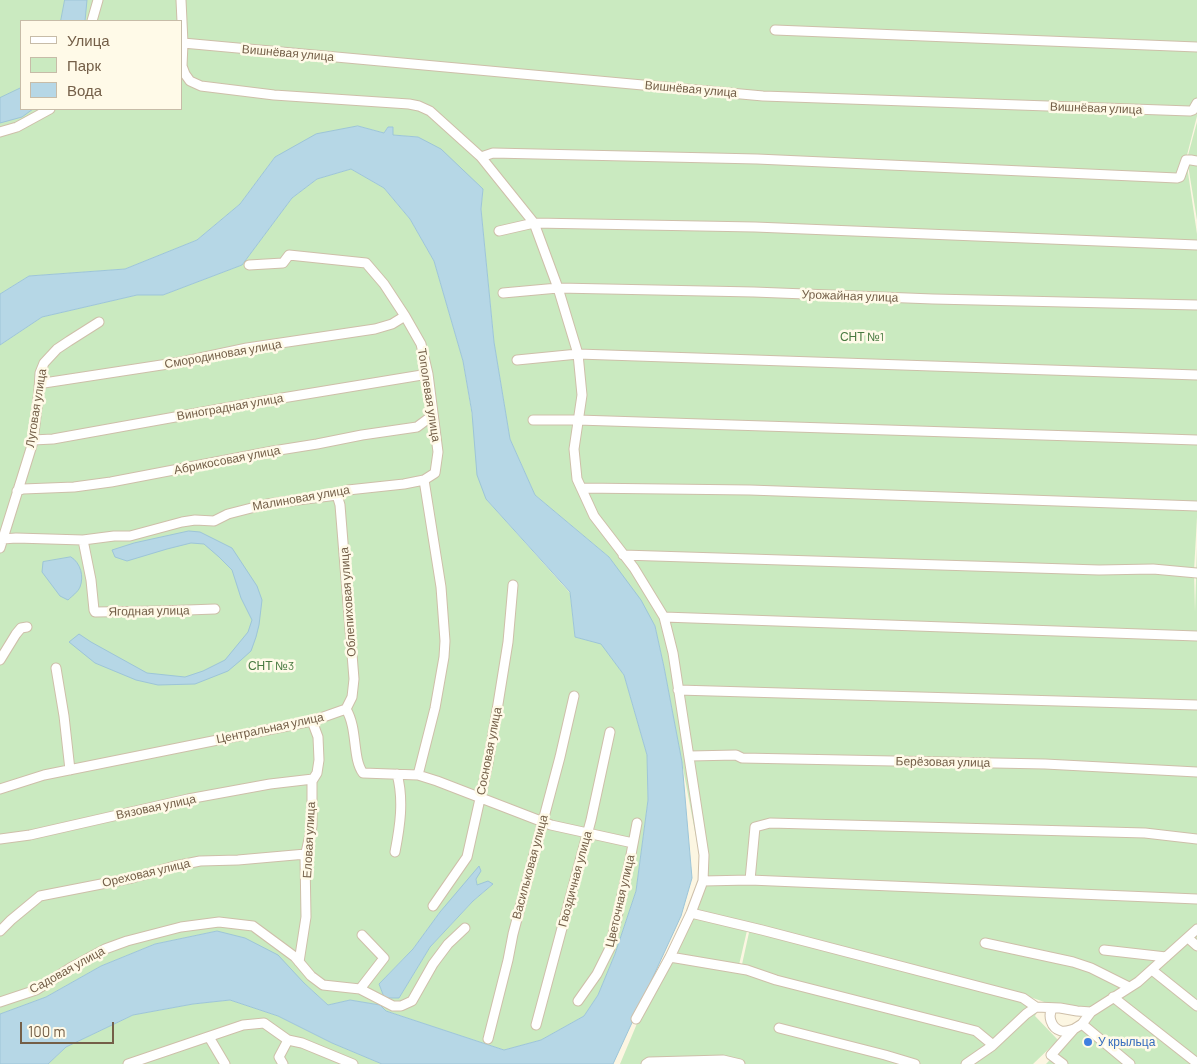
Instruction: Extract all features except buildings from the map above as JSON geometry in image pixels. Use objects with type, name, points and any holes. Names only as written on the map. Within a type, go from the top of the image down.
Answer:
[{"type":"street","points":[[92,20],[98,0]]},
{"type":"street","points":[[182,0],[182,66],[183,75],[190,81],[201,86],[274,95],[420,106],[430,111],[481,157],[534,223],[558,288],[578,354],[582,395],[574,449],[577,479],[594,516],[634,568],[664,617],[673,653],[704,855],[703,881],[691,913],[670,957],[636,1019]]},
{"type":"street","points":[[775,30],[1197,47]]},
{"type":"street","name":"Вишнёвая улица","points":[[183,43],[763,96],[1190,111],[1193,110],[1197,103]]},
{"type":"street","points":[[0,132],[17,128],[48,110]]},
{"type":"street","points":[[481,157],[493,153],[757,159],[1177,178],[1180,177],[1186,160],[1197,161]]},
{"type":"street","points":[[499,231],[534,223],[755,227],[1197,245]]},
{"type":"street","name":"Тополевая улица","points":[[248,265],[283,263],[289,255],[366,263],[384,284],[421,344],[428,374],[438,452],[435,473],[424,480]]},
{"type":"street","name":"Урожайная улица","points":[[502,293],[558,288],[1197,305]]},
{"type":"street","name":"Смородиновая улица","points":[[39,386],[44,383],[181,362],[247,348],[376,329],[392,324],[405,316]]},
{"type":"street","name":"Луговая улица","points":[[1,544],[33,440],[40,373],[44,363],[69,340],[100,322]]},
{"type":"street","points":[[517,360],[578,354],[1197,375]]},
{"type":"street","name":"Виноградная улица","points":[[33,440],[63,437],[264,400],[428,374]]},
{"type":"street","name":"Абрикосовая улица","points":[[17,490],[74,487],[111,482],[417,426],[433,415]]},
{"type":"street","points":[[533,420],[1197,440]]},
{"type":"street","points":[[418,775],[435,708],[445,641],[441,587],[424,480]]},
{"type":"street","name":"Малиновая улица","points":[[1,544],[16,538],[83,540],[130,536],[182,522],[195,520],[214,521],[228,514],[267,504],[337,495],[348,490],[424,480]]},
{"type":"street","points":[[581,488],[750,490],[1197,506]]},
{"type":"street","name":"Облепиховая улица","points":[[337,495],[340,505],[354,678],[352,697],[346,709]]},
{"type":"street","name":"Ягодная улица","points":[[83,540],[95,612],[215,609]]},
{"type":"street","points":[[623,555],[1099,570],[1153,569],[1197,573]]},
{"type":"street","name":"Сосновая улица","points":[[433,906],[467,857],[481,798],[500,695],[508,642],[513,585]]},
{"type":"street","points":[[664,617],[1197,636]]},
{"type":"street","points":[[0,660],[16,634],[21,628],[27,627]]},
{"type":"street","points":[[56,668],[70,770]]},
{"type":"street","points":[[678,690],[1197,705]]},
{"type":"street","name":"Васильковая улица","points":[[488,1039],[574,696]]},
{"type":"street","points":[[346,709],[350,715],[359,767],[363,773],[418,775],[551,825],[633,843]]},
{"type":"street","name":"Центральная улица","points":[[0,789],[44,775],[312,721],[346,709]]},
{"type":"street","name":"Еловая улица","points":[[299,962],[306,918],[306,854],[312,826],[311,796],[313,779],[317,773],[319,760],[318,737],[312,721]]},
{"type":"street","name":"Гвоздичная улица","points":[[536,1025],[588,833],[610,732]]},
{"type":"street","name":"Берёзовая улица","points":[[690,756],[736,755],[742,758],[1045,764],[1197,772]]},
{"type":"street","points":[[395,852],[401,807],[400,785],[397,774]]},
{"type":"street","name":"Вязовая улица","points":[[0,839],[30,835],[188,798],[270,784],[313,779]]},
{"type":"street","name":"Цветочная улица","points":[[578,1001],[597,974],[610,948],[637,823]]},
{"type":"street","points":[[750,880],[755,827],[770,823],[1145,833],[1197,840]]},
{"type":"street","name":"Ореховая улица","points":[[0,932],[11,920],[40,896],[132,878],[200,861],[238,860],[306,854]]},
{"type":"street","points":[[703,881],[750,880],[1197,899]]},
{"type":"street","points":[[691,913],[1023,998],[1036,1007],[1091,1012]]},
{"type":"street","name":"Садовая улица","points":[[0,1002],[36,990],[105,949],[127,941],[181,927],[219,922],[254,926],[283,948],[311,976],[323,985],[360,990],[393,1006],[401,1006],[412,1000],[433,964],[448,944],[465,928]]},
{"type":"street","points":[[1063,1064],[1051,1055],[1074,1029],[1082,1024],[1091,1012],[1138,982],[1197,929]]},
{"type":"street","points":[[360,990],[384,958],[362,935]]},
{"type":"street","points":[[1188,938],[1197,946]]},
{"type":"street","points":[[985,943],[1092,968],[1129,987]]},
{"type":"street","points":[[1104,950],[1166,957]]},
{"type":"street","points":[[670,957],[747,970],[776,980],[976,1031],[993,1045]]},
{"type":"street","points":[[1152,970],[1197,1006]]},
{"type":"street","points":[[1112,997],[1197,1063]]},
{"type":"street","points":[[966,1064],[993,1045],[1036,1007]]},
{"type":"street","points":[[1053,1008],[1049,1016],[1056,1028],[1060,1031],[1074,1029]]},
{"type":"street","points":[[133,1063],[243,1025],[264,1023],[288,1040],[302,1043],[353,1064]]},
{"type":"street","points":[[1082,1024],[1130,1064]]},
{"type":"street","points":[[779,1028],[915,1064]]},
{"type":"street","points":[[209,1037],[225,1064]]},
{"type":"street","points":[[283,1064],[279,1058],[288,1040]]},
{"type":"street","points":[[646,1064],[649,1062],[708,1062],[723,1060],[740,1064]]},
{"type":"green space","name":"СНТ №1","points":[[0,0],[1197,0],[1197,116],[1186,159],[1197,234],[1197,517],[1194,571],[1195,612],[1197,547],[1197,701],[1187,700],[1186,704],[1197,706],[1197,1064],[1046,1064],[1090,1018],[1010,990],[749,922],[739,965],[677,953],[702,869],[655,626],[609,557],[535,495],[510,439],[494,342],[481,209],[483,189],[418,137],[393,135],[393,127],[388,127],[384,133],[358,126],[275,157],[240,204],[197,240],[125,269],[29,276],[0,294]]},
{"type":"green space","points":[[1197,122],[1197,220],[1187,159]]},
{"type":"green space","name":"СНТ №3","points":[[351,169],[384,188],[410,219],[434,261],[463,361],[486,499],[570,593],[575,637],[601,643],[624,675],[647,755],[648,800],[636,891],[615,954],[598,995],[584,1016],[541,1040],[504,1050],[386,1011],[381,1005],[385,998],[399,998],[430,947],[473,901],[492,885],[477,885],[476,878],[440,912],[413,949],[379,984],[384,997],[380,1005],[350,1000],[328,1005],[304,983],[217,931],[155,944],[101,966],[46,997],[0,1014],[0,345],[42,317],[137,295],[163,295],[242,265],[292,198],[317,179]]},
{"type":"green space","points":[[750,928],[1042,1003],[1035,1016],[1058,1040],[1033,1064],[620,1064],[665,957],[741,969]]},
{"type":"green space","points":[[230,1000],[278,1016],[332,1043],[382,1064],[48,1064],[66,1047],[133,1015],[193,1004]]},
{"type":"water","points":[[65,0],[87,0],[85,20],[61,20]]},
{"type":"water","points":[[20,88],[20,110],[32,110],[22,117],[0,123],[0,98]]},
{"type":"water","points":[[358,126],[384,133],[388,127],[393,127],[393,135],[418,137],[441,149],[483,189],[481,209],[494,342],[510,439],[535,495],[609,557],[641,600],[655,626],[682,762],[692,878],[681,916],[613,1064],[382,1064],[332,1043],[278,1016],[230,1000],[193,1004],[133,1015],[66,1047],[48,1064],[0,1064],[0,1014],[46,997],[101,966],[155,944],[217,931],[245,938],[278,955],[328,1005],[350,1000],[380,1005],[384,997],[379,984],[413,949],[440,912],[479,866],[481,871],[476,879],[477,885],[488,881],[493,884],[473,901],[430,947],[399,998],[385,998],[381,1006],[386,1011],[504,1050],[541,1040],[584,1016],[598,995],[615,954],[636,891],[648,800],[647,755],[624,675],[601,644],[575,637],[570,592],[486,499],[477,475],[472,413],[463,361],[434,261],[410,219],[384,188],[351,169],[317,179],[292,198],[242,265],[163,295],[137,295],[42,317],[0,345],[0,294],[29,276],[125,269],[197,240],[240,204],[275,157],[316,134]]},
{"type":"water","points":[[189,531],[200,532],[232,548],[257,586],[262,600],[259,625],[251,651],[228,671],[195,684],[158,685],[136,680],[95,663],[69,642],[79,634],[147,673],[185,677],[203,671],[225,660],[248,632],[252,620],[241,598],[232,570],[219,557],[204,544],[191,543],[127,561],[115,557],[112,550],[134,543]]},
{"type":"water","points":[[71,557],[81,570],[82,579],[79,589],[68,600],[60,596],[42,572],[43,562]]},
{"type":"place","name":"У крыльца","points":[[1088,1042]]}]
